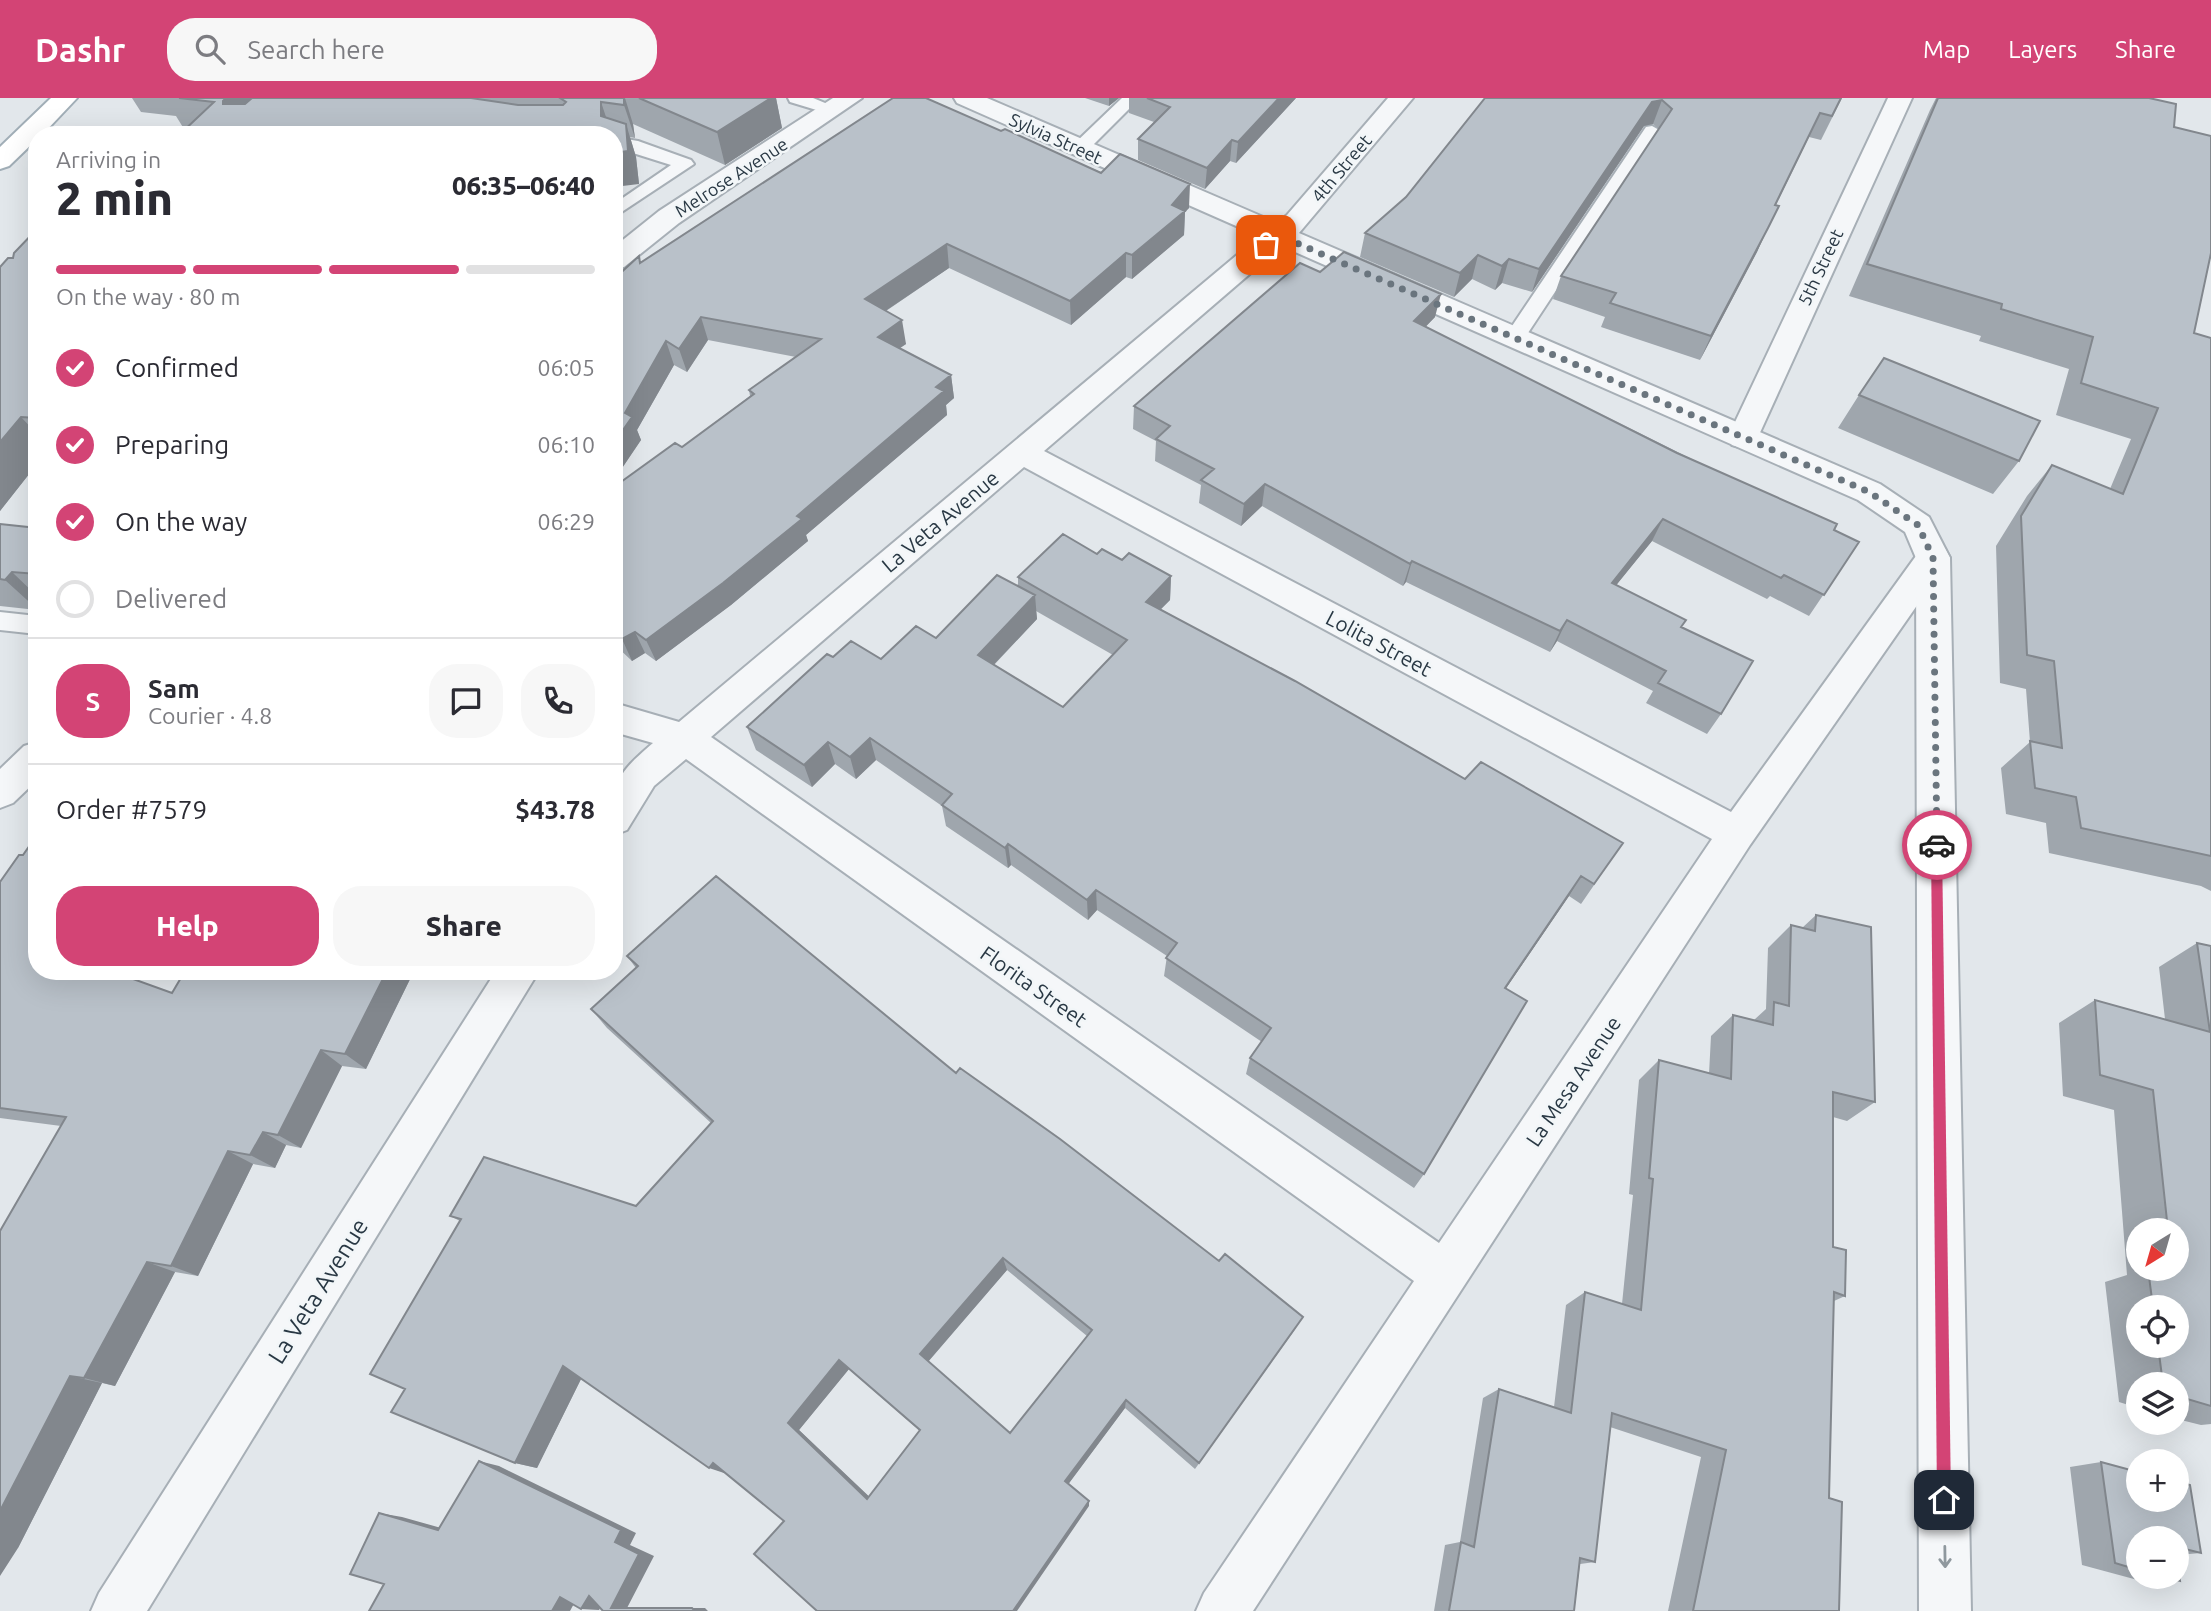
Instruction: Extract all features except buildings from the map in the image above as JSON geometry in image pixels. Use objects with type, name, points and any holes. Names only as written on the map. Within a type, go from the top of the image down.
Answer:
[{"type":"main road","points":[[36,126],[65,98]]},
{"type":"main road","points":[[0,161],[28,134]]},
{"type":"street","name":"Sylvia Street","points":[[966,98],[1869,492],[1918,525],[1933,558]]},
{"type":"street","name":"4th Street","points":[[1278,235],[1297,221],[1401,98]]},
{"type":"street","name":"5th Street","points":[[1743,437],[1900,98]]},
{"type":"street","name":"Melrose Avenue","points":[[623,254],[669,217],[841,104]]},
{"type":"street","name":"La Veta Avenue","points":[[623,804],[641,775],[1278,235]]},
{"type":"street","name":"Lolita Street","points":[[1021,452],[1738,834]]},
{"type":"street","name":"La Mesa Avenue","points":[[1222,1611],[1738,834],[1933,558]]},
{"type":"street","points":[[1933,558],[1945,1611]]},
{"type":"street","name":"Florita Street","points":[[623,720],[684,738],[1445,1275]]},
{"type":"street","points":[[0,792],[28,766]]},
{"type":"street","name":"La Veta Avenue","points":[[117,1611],[513,980]]},
{"type":"lane","points":[[796,98],[841,104]]},
{"type":"lane","points":[[1079,149],[1132,98]]},
{"type":"lane","points":[[1515,337],[1652,131]]},
{"type":"lane","points":[[623,144],[685,164],[623,206]]},
{"type":"lane","points":[[0,621],[28,624]]},
{"type":"way so far","points":[[1266,245],[1278,235],[1468,316],[1869,492],[1918,525],[1933,558],[1937,845]]},
{"type":"route","points":[[1937,845],[1944,1500]]}]
